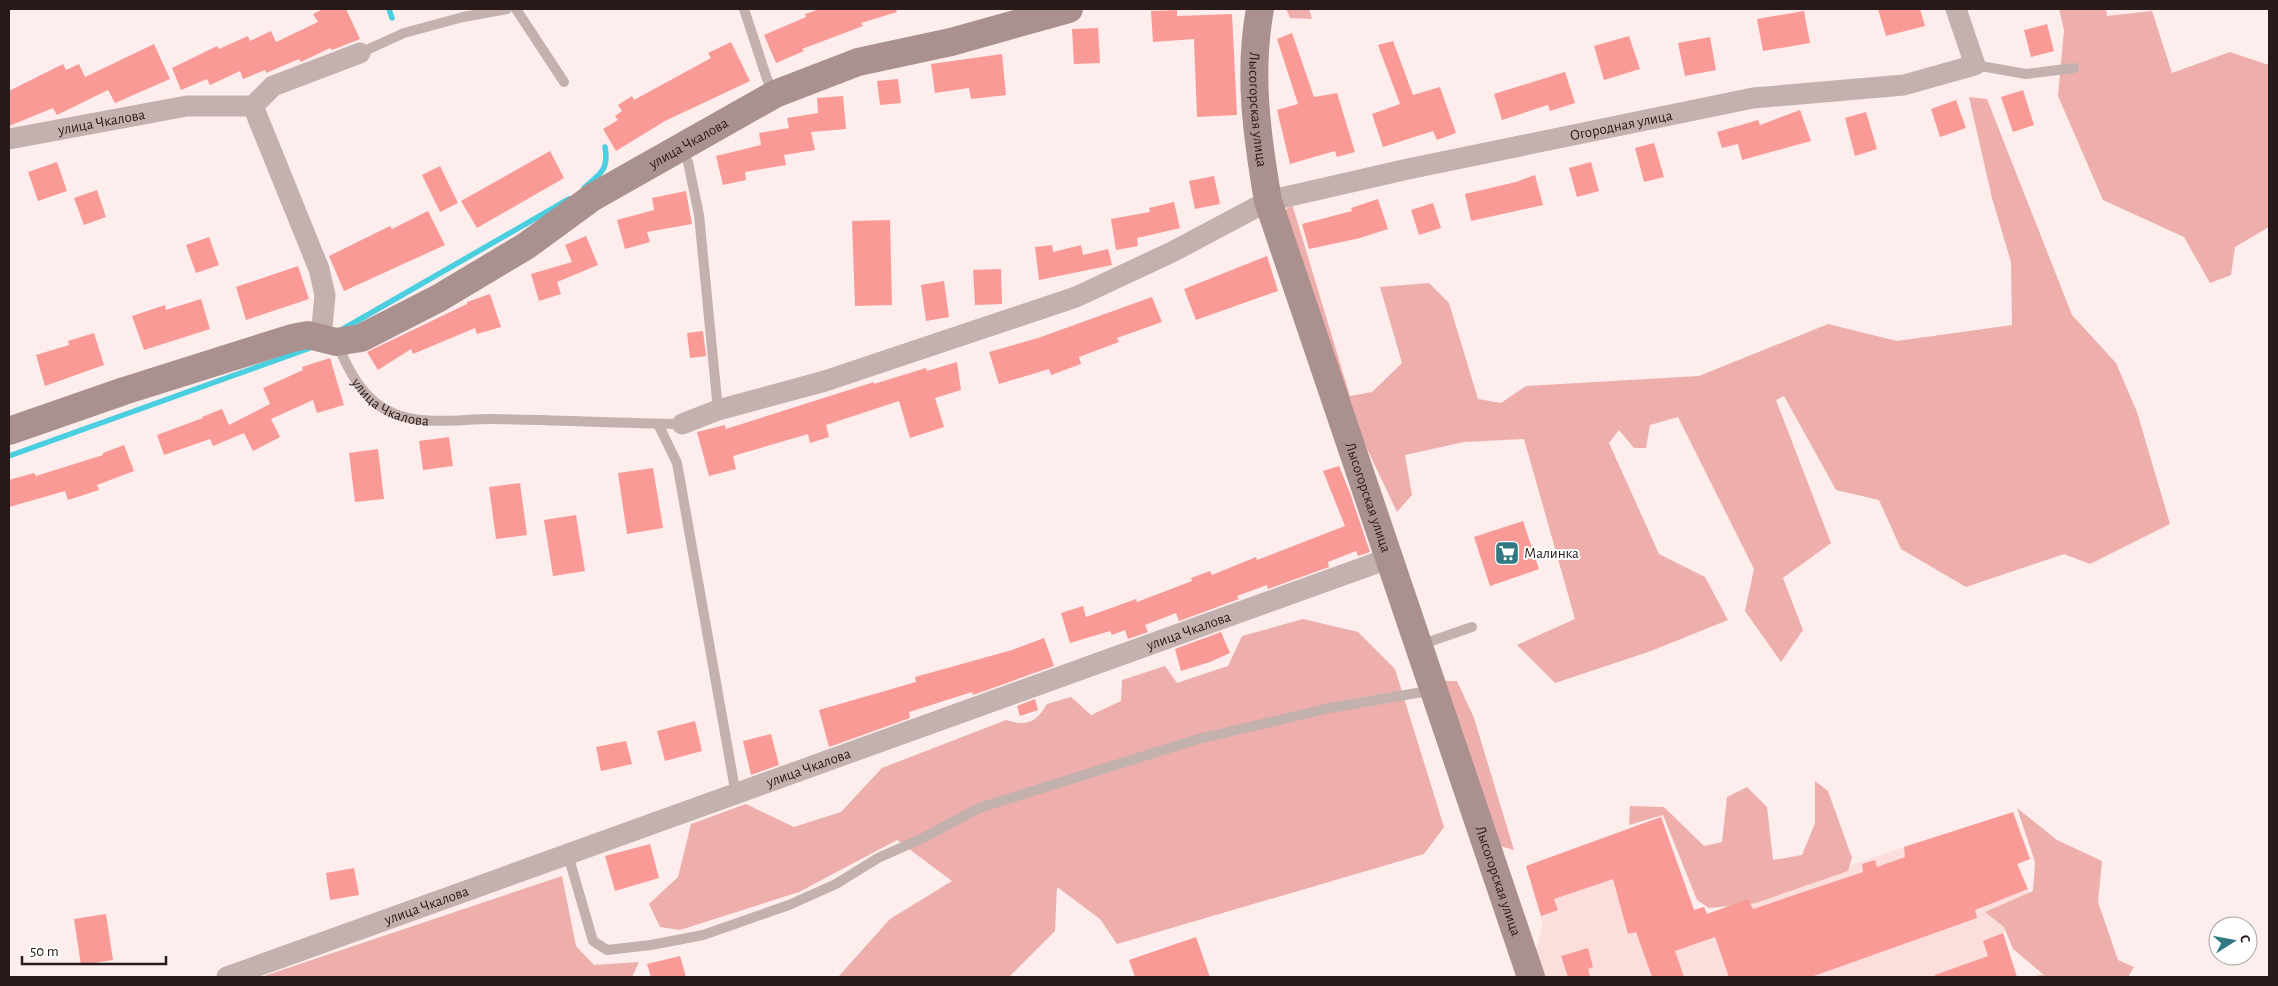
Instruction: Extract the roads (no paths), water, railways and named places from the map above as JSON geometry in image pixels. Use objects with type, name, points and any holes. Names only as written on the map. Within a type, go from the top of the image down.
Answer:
[{"type":"street","name":"улица Чкалова","points":[[9,431],[246,352],[308,335],[328,339],[361,338],[439,298],[526,246],[593,197],[775,94],[858,62],[951,42],[1069,9]]},
{"type":"street","name":"Лысогорская улица","points":[[1260,9],[1254,40],[1253,88],[1259,149],[1268,201],[1531,977]]},
{"type":"street","points":[[1956,9],[1975,65]]},
{"type":"street","points":[[328,339],[325,295],[320,269],[253,106],[273,86],[360,53]]},
{"type":"street","name":"Огородная улица","points":[[682,424],[718,410],[825,381],[1076,297],[1172,252],[1268,201],[1408,169],[1752,98],[1904,85],[1975,65]]},
{"type":"street","name":"улица Чкалова","points":[[9,139],[188,106],[253,106]]},
{"type":"street","name":"улица Чкалова","points":[[227,977],[1390,558]]},
{"type":"lane","points":[[360,53],[404,33],[463,17],[507,9]]},
{"type":"lane","points":[[516,9],[564,82]]},
{"type":"lane","points":[[744,9],[767,79],[775,94]]},
{"type":"lane","points":[[1975,65],[2026,74],[2074,68]]},
{"type":"lane","points":[[679,147],[688,162],[699,215],[718,410]]},
{"type":"lane","name":"улица Чкалова","points":[[328,339],[349,372],[369,396],[392,413],[421,420],[490,419],[682,424]]},
{"type":"lane","points":[[658,424],[677,463],[736,795]]},
{"type":"lane","points":[[1420,645],[1472,627]]},
{"type":"lane","points":[[568,855],[593,941],[608,950],[659,943],[703,934],[789,905],[836,884],[878,858],[979,808],[1198,739],[1330,708],[1435,690]]},
{"type":"waterway","points":[[389,9],[392,18]]},
{"type":"waterway","points":[[584,188],[605,166],[605,147]]},
{"type":"waterway","points":[[343,329],[569,199]]},
{"type":"waterway","points":[[9,456],[310,348]]},
{"type":"place","name":"Малинка","points":[[1507,553]]}]
